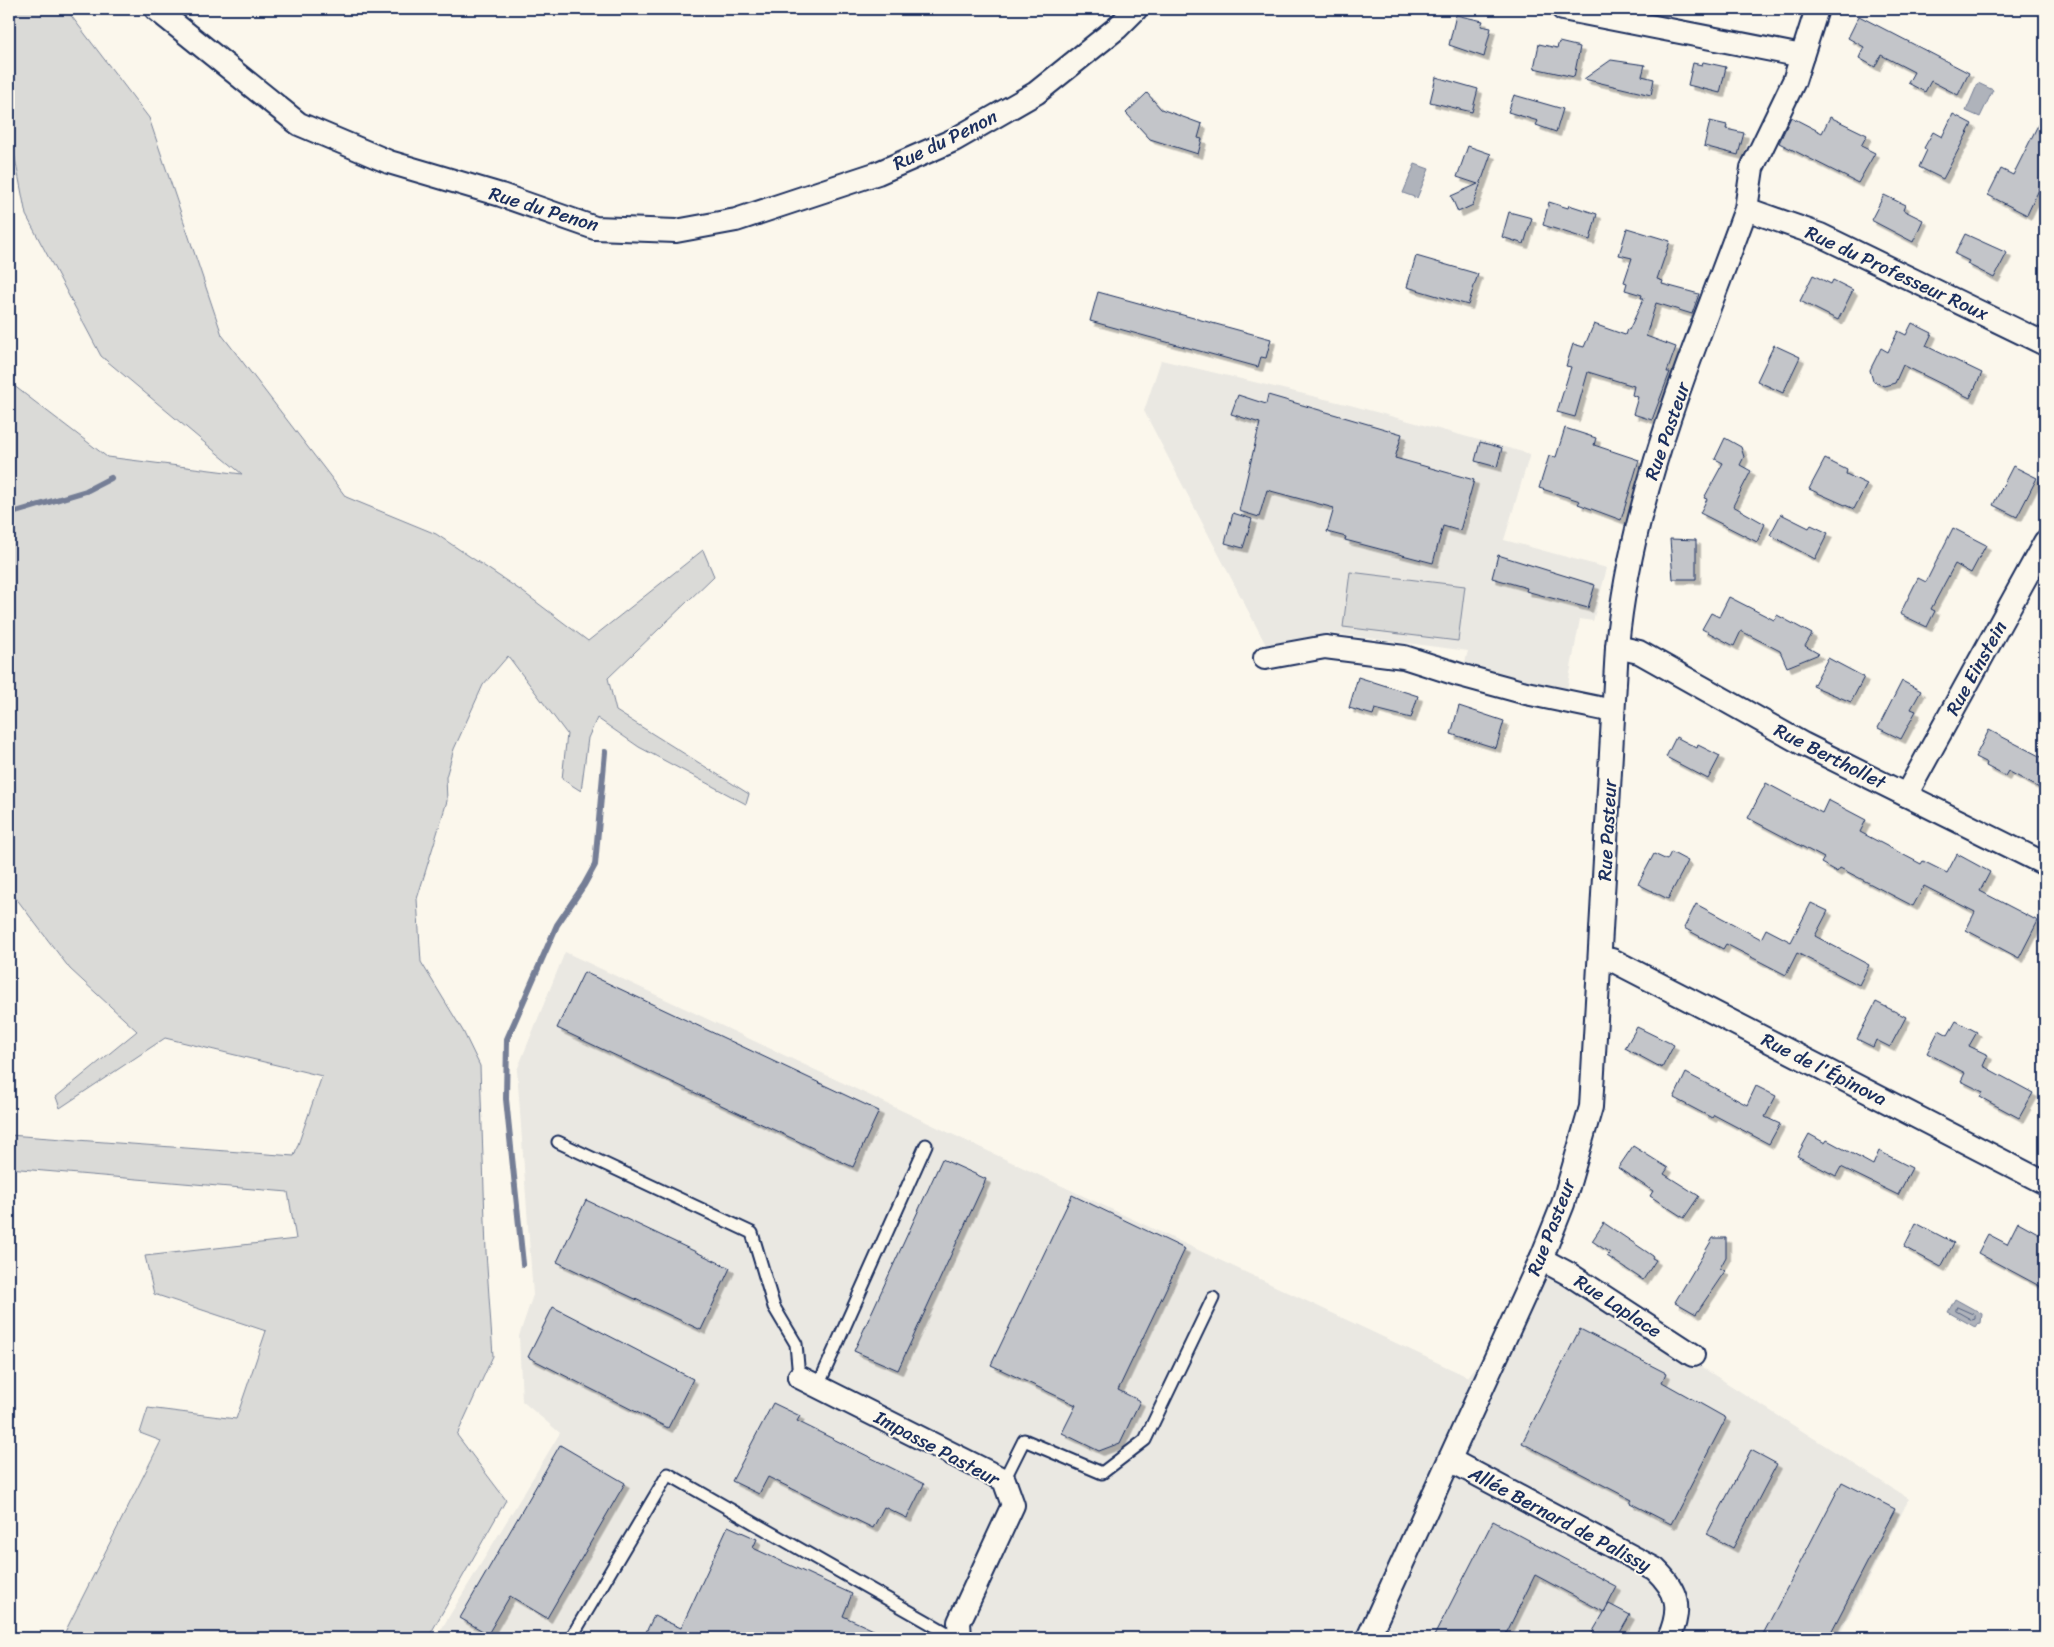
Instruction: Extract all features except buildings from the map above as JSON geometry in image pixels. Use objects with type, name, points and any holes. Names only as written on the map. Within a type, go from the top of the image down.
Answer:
[{"type":"street","name":"Rue du Penon","points":[[156,9],[299,124],[388,162],[502,195],[595,228],[676,231],[736,220],[878,173],[954,140],[1036,93],[1117,28],[1136,9]]},
{"type":"street","points":[[1563,9],[1802,56]]},
{"type":"street","name":"Rue Pasteur","points":[[1368,1638],[1541,1259],[1563,1204],[1591,1107],[1601,958],[1617,647],[1622,598],[1634,535],[1653,472],[1746,209],[1752,168],[1794,81],[1817,9]]},
{"type":"street","name":"Rue du Professeur Roux","points":[[1746,209],[1820,235],[2045,344]]},
{"type":"street","name":"Rue Einstein","points":[[1906,795],[2045,542]]},
{"type":"street","points":[[1265,658],[1325,647],[1404,657],[1526,693],[1613,712]]},
{"type":"street","name":"Rue Berthollet","points":[[1617,647],[1640,652],[1803,744],[2045,864]]},
{"type":"street","name":"Rue de l'Épinova","points":[[1601,958],[1612,960],[2045,1183]]},
{"type":"street","name":"Rue Laplace","points":[[1541,1259],[1569,1274],[1693,1355]]},
{"type":"street","name":"Impasse Pasteur","points":[[809,1381],[1004,1480],[1013,1505],[959,1622],[958,1638]]},
{"type":"street","name":"Allée Bernard de Palissy","points":[[1450,1460],[1655,1569],[1670,1583],[1676,1596],[1676,1620],[1669,1638]]},
{"type":"lane","points":[[558,1142],[752,1233],[774,1307],[796,1344],[809,1381]]},
{"type":"lane","points":[[809,1381],[926,1145]]},
{"type":"lane","points":[[1004,1480],[1024,1440],[1102,1473],[1145,1440],[1213,1298]]},
{"type":"lane","points":[[571,1638],[668,1474],[958,1638]]},
{"type":"shaded area","points":[[9,9],[66,9],[149,118],[222,335],[346,497],[436,534],[523,592],[588,641],[703,550],[714,576],[608,678],[616,711],[749,794],[746,804],[639,747],[597,718],[588,738],[581,791],[562,779],[567,734],[508,656],[483,685],[454,749],[446,777],[447,801],[417,899],[421,962],[463,1031],[480,1066],[486,1252],[493,1356],[457,1435],[506,1500],[428,1638],[62,1638],[161,1441],[140,1433],[148,1408],[236,1419],[266,1331],[154,1294],[145,1256],[296,1239],[288,1192],[9,1168],[9,1135],[294,1156],[322,1076],[165,1038],[60,1108],[56,1097],[137,1031],[70,969],[9,889],[9,382],[107,457],[242,474],[101,356],[26,215],[9,127]]},
{"type":"shaded area","points":[[1161,360],[1350,405],[1530,454],[1504,540],[1607,568],[1593,621],[1580,619],[1567,690],[1464,665],[1468,651],[1330,633],[1266,645],[1144,411]]},
{"type":"shaded area","points":[[1350,572],[1465,586],[1458,641],[1343,627]]},
{"type":"shaded area","points":[[565,952],[1468,1377],[1548,1269],[1909,1499],[1838,1638],[436,1638],[560,1433],[522,1401],[519,1336],[533,1295],[517,1070]]},
{"type":"water","points":[[1978,83],[1993,90],[1980,117],[1966,111]]},
{"type":"water","points":[[1415,164],[1429,169],[1417,198],[1403,193]]},
{"type":"water","points":[[1955,1299],[1982,1314],[1981,1323],[1975,1327],[1948,1312]]},
{"type":"waterway","points":[[9,514],[86,491],[111,478]]},
{"type":"waterway","points":[[523,1264],[506,1099],[507,1039],[557,925],[595,865],[605,752]]}]
